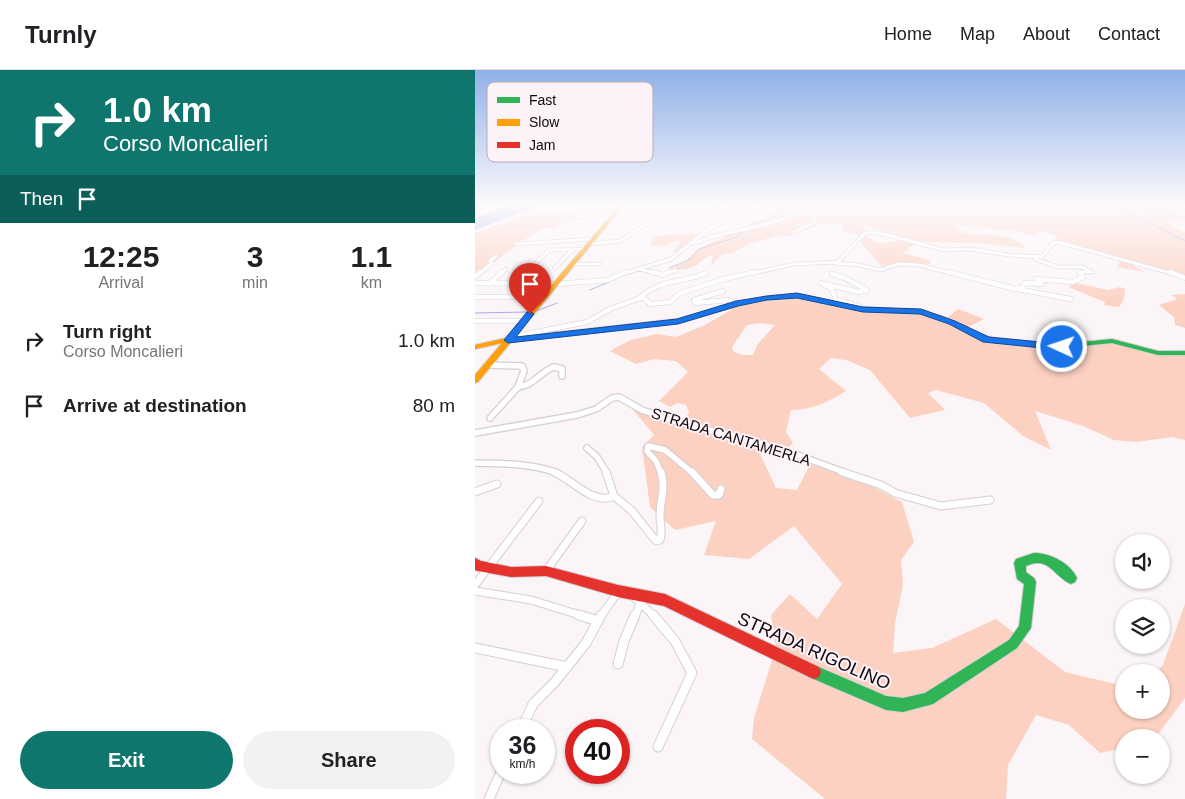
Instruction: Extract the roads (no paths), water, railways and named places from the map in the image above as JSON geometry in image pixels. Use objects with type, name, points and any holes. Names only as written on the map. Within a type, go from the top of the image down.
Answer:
[{"type":"street","points":[[475,380],[481,370],[593,239]]},
{"type":"street","points":[[516,244],[613,243],[625,239]]},
{"type":"street","points":[[475,284],[556,284],[607,280],[638,268],[671,259],[696,239]]},
{"type":"street","points":[[690,244],[704,239]]},
{"type":"street","points":[[834,263],[838,262],[859,239]]},
{"type":"street","points":[[902,239],[944,250],[970,249],[1030,257],[1042,257],[1053,243],[1058,242],[1093,253],[1156,267],[1185,278]]},
{"type":"street","points":[[514,284],[548,251],[573,249],[589,244]]},
{"type":"street","points":[[555,268],[573,249]]},
{"type":"street","points":[[475,277],[492,263],[490,261],[496,256]]},
{"type":"street","points":[[1015,289],[1022,288],[1025,283],[1042,284],[1036,279],[1073,282],[1083,277],[1079,272],[1092,272],[1082,268],[1055,266],[1030,257]]},
{"type":"street","points":[[640,298],[644,298],[650,304],[662,304],[670,302],[680,293],[723,279],[794,264],[834,263],[859,265],[880,270],[898,264],[919,265],[1015,289],[1071,300]]},
{"type":"street","points":[[573,264],[599,264]]},
{"type":"street","points":[[638,268],[663,275],[676,270]]},
{"type":"street","points":[[489,284],[506,269]]},
{"type":"street","points":[[475,347],[587,322],[610,309],[640,298],[659,285],[674,280],[691,279],[706,273]]},
{"type":"street","points":[[832,274],[845,278],[867,290],[859,292],[821,283],[832,289],[837,300],[859,306],[863,309]]},
{"type":"street","points":[[723,291],[695,300],[695,303],[729,300],[736,304]]},
{"type":"street","points":[[510,338],[678,321],[736,304],[767,298],[797,296],[863,309],[921,312],[952,322],[981,337],[997,341],[1052,348],[1097,341],[1112,341],[1158,353],[1185,353]]},
{"type":"street","points":[[475,297],[545,297]]},
{"type":"street","points":[[475,321],[529,315]]},
{"type":"street","points":[[481,370],[522,366],[524,371],[519,380],[518,388],[490,418]]},
{"type":"street","points":[[518,388],[528,387],[551,367],[560,366],[562,376]]},
{"type":"street","name":"STRADA CANTAMERLA","points":[[475,433],[577,415],[595,409],[612,398],[619,397],[642,410],[667,419],[782,449],[881,485],[899,494],[941,506],[990,500]]},
{"type":"street","points":[[587,448],[601,462],[609,476],[614,496],[641,520],[651,538],[655,541],[660,540],[663,534],[660,516],[663,500],[662,480],[657,460],[647,451],[648,446],[653,445],[685,464],[713,496],[719,495],[721,489]]},
{"type":"street","points":[[475,463],[514,464],[545,469],[564,477],[599,499],[608,499],[614,496]]},
{"type":"street","points":[[475,492],[497,484]]},
{"type":"street","points":[[475,585],[539,501]]},
{"type":"street","points":[[546,571],[582,521]]},
{"type":"street","name":"STRADA RIGOLINO","points":[[475,563],[478,566],[511,572],[546,571],[618,591],[665,600],[682,607],[733,635],[786,659],[886,703],[903,705],[928,699],[1013,644],[1025,628],[1030,597],[1029,582],[1021,575],[1020,563],[1026,558],[1035,556],[1050,559],[1071,578]]},
{"type":"street","points":[[475,591],[531,600],[598,621]]},
{"type":"street","points":[[526,719],[533,704],[586,643],[618,591]]},
{"type":"street","points":[[630,593],[665,627],[687,660],[691,673],[658,747]]},
{"type":"street","points":[[618,664],[641,602]]},
{"type":"street","points":[[475,648],[567,667]]},
{"type":"street","points":[[489,799],[496,784]]},
{"type":"waterway","points":[[669,268],[691,259],[699,249],[731,239]]},
{"type":"waterway","points":[[1181,239],[1185,241]]},
{"type":"waterway","points":[[638,271],[646,272]]},
{"type":"waterway","points":[[590,290],[609,282]]},
{"type":"waterway","points":[[534,312],[557,303]]},
{"type":"waterway","points":[[475,313],[528,312]]},
{"type":"waterway","points":[[534,335],[558,331]]}]
